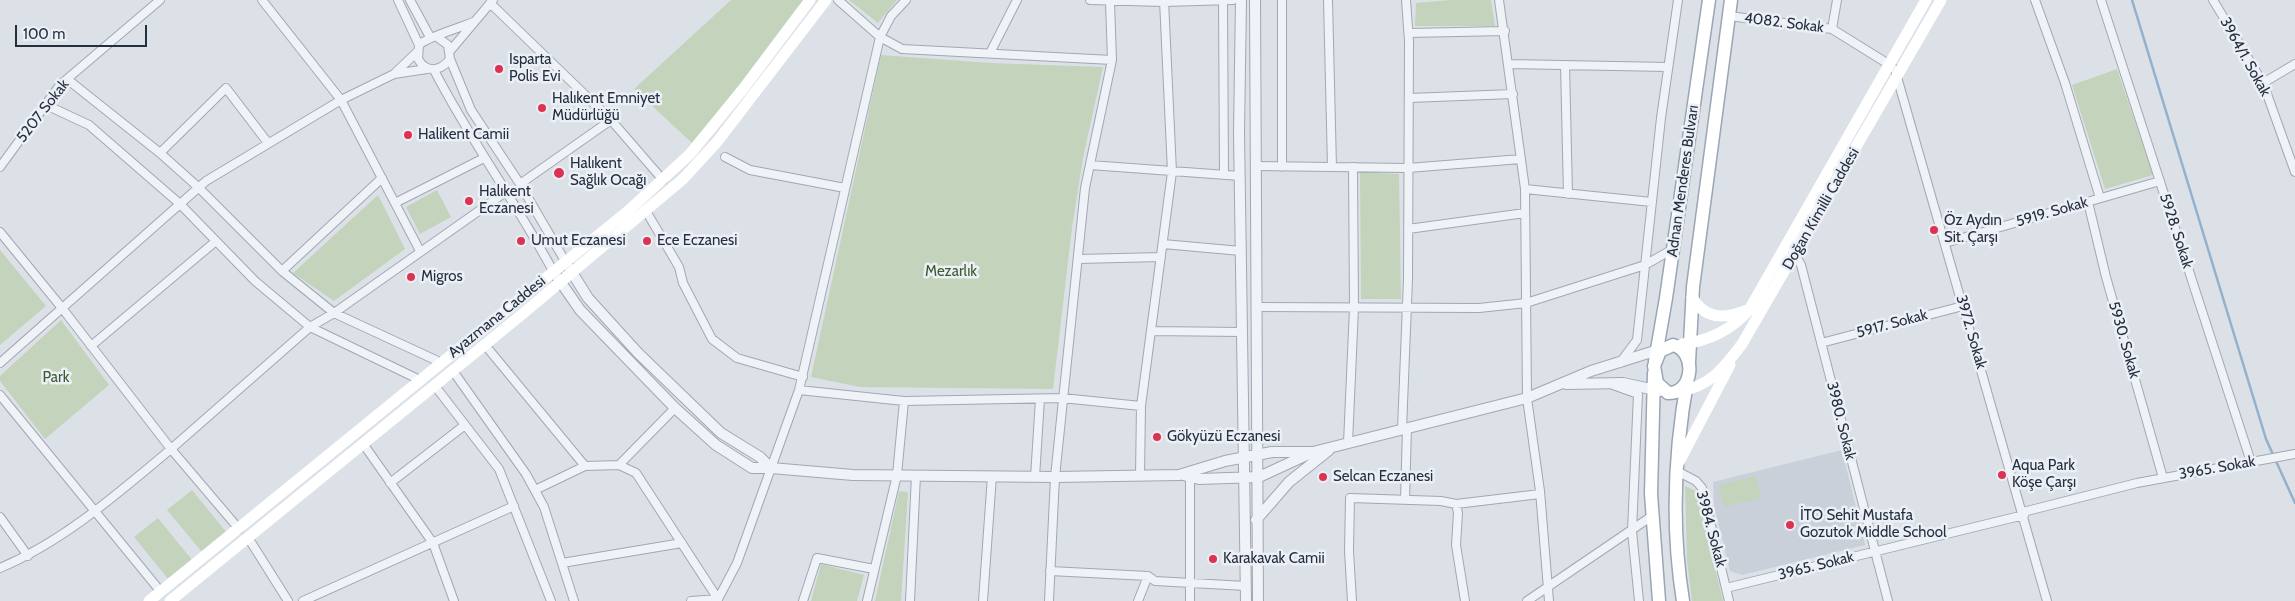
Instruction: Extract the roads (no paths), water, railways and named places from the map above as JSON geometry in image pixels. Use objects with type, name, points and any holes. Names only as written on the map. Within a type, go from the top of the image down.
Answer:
[{"type":"main road","name":"Ayazmana Caddesi","points":[[170,601],[249,539],[486,345],[683,179],[718,142],[826,0]]},
{"type":"main road","name":"Adnan Menderes Bulvarı","points":[[1659,601],[1652,516],[1654,388],[1661,355],[1673,248],[1709,0]]},
{"type":"main road","name":"Adnan Menderes Bulvarı","points":[[1689,362],[1692,297],[1731,0]]},
{"type":"main road","name":"Doğan Kimilli Caddesi","points":[[1676,392],[1708,382],[1742,344],[1791,249],[1926,0]]},
{"type":"main road","name":"Doğan Kimilli Caddesi","points":[[1661,355],[1725,331],[1749,310],[1791,249],[1897,77],[1941,0]]},
{"type":"main road","name":"Ayazmana Caddesi","points":[[149,601],[663,180],[707,135],[808,3]]},
{"type":"main road","points":[[808,3],[815,14]]},
{"type":"main road","points":[[1692,297],[1701,310],[1708,315],[1724,316],[1749,310]]},
{"type":"main road","points":[[1675,470],[1695,428],[1742,344]]},
{"type":"main road","points":[[1685,352],[1689,362],[1688,377],[1684,386],[1676,392],[1657,384],[1661,355],[1685,352]]},
{"type":"main road","points":[[1676,392],[1676,536],[1683,601]]},
{"type":"street","name":"5207 Sokak","points":[[0,167],[67,79],[160,0]]},
{"type":"street","points":[[262,0],[341,100],[420,251]]},
{"type":"street","points":[[398,0],[418,48],[418,59],[431,69],[484,158],[507,191],[560,284],[580,310],[675,408],[716,445],[752,468],[853,475],[1055,477],[1179,474],[1257,454],[1312,452]]},
{"type":"street","points":[[838,0],[880,37],[902,49],[1112,60]]},
{"type":"street","points":[[719,600],[736,563],[799,390],[880,37],[891,16],[906,0]]},
{"type":"street","points":[[990,53],[1017,0]]},
{"type":"street","points":[[1090,0],[1110,2],[1233,0]]},
{"type":"street","points":[[1241,0],[1241,332],[1246,601]]},
{"type":"street","points":[[1255,0],[1257,454],[1259,477],[1256,520],[1258,601]]},
{"type":"street","points":[[1282,0],[1282,167]]},
{"type":"street","points":[[1328,0],[1332,167]]},
{"type":"street","points":[[1405,500],[1409,98],[1406,0]]},
{"type":"street","points":[[1499,0],[1505,31],[1524,189],[1527,398],[1540,494],[1549,601]]},
{"type":"street","points":[[1620,363],[1637,340],[1668,67],[1678,0]]},
{"type":"street","points":[[1832,29],[1837,0]]},
{"type":"street","points":[[2035,0],[2065,83],[2100,198]]},
{"type":"street","name":"5928. Sokak","points":[[2101,0],[2250,462]]},
{"type":"street","name":"3964/1. Sokak","points":[[2213,0],[2263,83],[2295,172]]},
{"type":"street","points":[[1140,475],[1141,406],[1172,172],[1164,1]]},
{"type":"street","points":[[1223,1],[1224,175]]},
{"type":"street","points":[[413,2],[434,37],[448,44],[450,55],[471,110],[520,184],[588,298],[638,353],[722,433],[760,457],[771,468]]},
{"type":"street","points":[[0,363],[198,187],[341,100],[394,74],[441,68],[473,22],[492,2],[611,120],[663,180]]},
{"type":"street","points":[[1049,601],[1055,477],[1078,259],[1090,165],[1112,60],[1110,2]]},
{"type":"street","name":"4082. Sokak","points":[[1729,16],[1832,29],[1890,65]]},
{"type":"street","points":[[394,74],[418,48],[434,37],[473,22]]},
{"type":"street","points":[[1408,32],[1505,31]]},
{"type":"street","points":[[1509,64],[1668,67]]},
{"type":"street","points":[[2263,83],[2295,64]]},
{"type":"street","points":[[1565,65],[1568,194]]},
{"type":"street","name":"3972. Sokak","points":[[1890,65],[1897,77],[2048,601]]},
{"type":"street","points":[[67,79],[160,153],[198,187],[282,271],[334,313],[442,362]]},
{"type":"street","points":[[160,153],[226,88],[268,143]]},
{"type":"street","points":[[1409,98],[1513,94]]},
{"type":"street","points":[[46,105],[89,125],[180,204],[255,281],[310,326],[420,380]]},
{"type":"street","points":[[520,184],[611,120]]},
{"type":"street","points":[[725,157],[750,170],[845,188]]},
{"type":"street","points":[[395,203],[484,158]]},
{"type":"street","points":[[1256,166],[1408,168],[1521,160]]},
{"type":"street","points":[[1090,165],[1240,176]]},
{"type":"street","points":[[1348,443],[1354,308],[1353,167]]},
{"type":"street","points":[[282,271],[382,178]]},
{"type":"street","name":"5919. Sokak","points":[[1945,243],[2160,181]]},
{"type":"street","points":[[1524,189],[1652,202]]},
{"type":"street","points":[[0,568],[28,556],[96,511],[310,326],[334,313],[507,191]]},
{"type":"street","name":"5930. Sokak","points":[[2088,202],[2106,277],[2163,478]]},
{"type":"street","points":[[646,211],[679,267],[683,283],[712,339],[738,358],[802,377]]},
{"type":"street","points":[[1408,229],[1525,213]]},
{"type":"street","points":[[0,232],[92,346],[170,449],[239,529]]},
{"type":"street","points":[[92,346],[216,241]]},
{"type":"street","points":[[1162,244],[1241,251]]},
{"type":"street","points":[[1257,308],[1479,308],[1526,303],[1645,265],[1673,248]]},
{"type":"street","name":"3980. Sokak","points":[[1791,249],[1801,265],[1888,601]]},
{"type":"street","points":[[1078,259],[1161,257]]},
{"type":"street","name":"5917. Sokak","points":[[1821,343],[1963,306]]},
{"type":"street","points":[[1151,331],[1241,332]]},
{"type":"street","points":[[486,345],[585,466]]},
{"type":"street","points":[[1179,474],[1190,477],[1244,479],[1259,477],[1312,452],[1527,398],[1591,371],[1661,355]]},
{"type":"street","points":[[453,371],[526,474],[544,507],[574,601]]},
{"type":"street","points":[[1562,383],[1623,383],[1676,392]]},
{"type":"street","points":[[1606,383],[1638,394],[1632,530],[1639,601]]},
{"type":"street","points":[[435,386],[499,469],[550,601]]},
{"type":"street","points":[[799,390],[904,401],[1062,398],[1141,406]]},
{"type":"street","points":[[0,395],[161,592]]},
{"type":"street","points":[[1035,477],[1040,399]]},
{"type":"street","points":[[867,601],[897,475],[904,401]]},
{"type":"street","points":[[619,465],[675,408]]},
{"type":"street","points":[[390,483],[465,425]]},
{"type":"street","points":[[364,444],[433,543],[454,601]]},
{"type":"street","points":[[1256,520],[1289,482],[1332,447]]},
{"type":"street","name":"3965. Sokak","points":[[1726,588],[2163,478],[2295,454]]},
{"type":"street","points":[[535,490],[585,466],[619,465],[636,473],[719,600]]},
{"type":"street","name":"3984. Sokak","points":[[1675,470],[1701,486],[1729,601]]},
{"type":"street","points":[[910,601],[916,475]]},
{"type":"street","points":[[983,601],[992,476]]},
{"type":"street","points":[[1190,477],[1190,601]]},
{"type":"street","points":[[1352,601],[1348,551],[1350,498],[1441,501],[1456,504],[1540,494]]},
{"type":"street","points":[[1456,504],[1458,513],[1456,545],[1464,601]]},
{"type":"street","points":[[303,601],[514,506]]},
{"type":"street","points":[[1527,601],[1652,516]]},
{"type":"street","points":[[0,517],[28,556]]},
{"type":"street","points":[[249,539],[288,601]]},
{"type":"street","points":[[562,563],[682,543]]},
{"type":"street","points":[[803,601],[817,558],[874,568]]},
{"type":"street","points":[[1050,571],[1148,576],[1155,581],[1246,586]]},
{"type":"street","points":[[1138,601],[1148,576]]},
{"type":"street","points":[[691,601],[719,600]]},
{"type":"waterway","points":[[2132,0],[2266,439],[2295,503]]},
{"type":"place","name":"Isparta Polis Evi","points":[[499,69]]},
{"type":"place","name":"Halıkent Emniyet Müdürlüğü","points":[[542,108]]},
{"type":"place","name":"Halikent Camii","points":[[408,135]]},
{"type":"place","name":"Halıkent Sağlık Ocağı","points":[[559,173]]},
{"type":"place","name":"Halıkent Eczanesi","points":[[469,201]]},
{"type":"place","name":"Öz Aydın Sit. Çarşı","points":[[1934,230]]},
{"type":"place","name":"Umut Eczanesi","points":[[521,241]]},
{"type":"place","name":"Ece Eczanesi","points":[[647,241]]},
{"type":"place","name":"Migros","points":[[411,277]]},
{"type":"place","name":"Gökyüzü Eczanesi","points":[[1157,437]]},
{"type":"place","name":"Aqua Park Köşe Çarşı","points":[[2002,475]]},
{"type":"place","name":"Selcan Eczanesi","points":[[1323,477]]},
{"type":"place","name":"İTO Sehit Mustafa Gozutok Middle School","points":[[1790,525]]},
{"type":"place","name":"Karakavak Camii","points":[[1213,559]]},
{"type":"park label","name":"Mezarlık","points":[[951,272]]},
{"type":"park label","name":"Park","points":[[56,378]]}]
